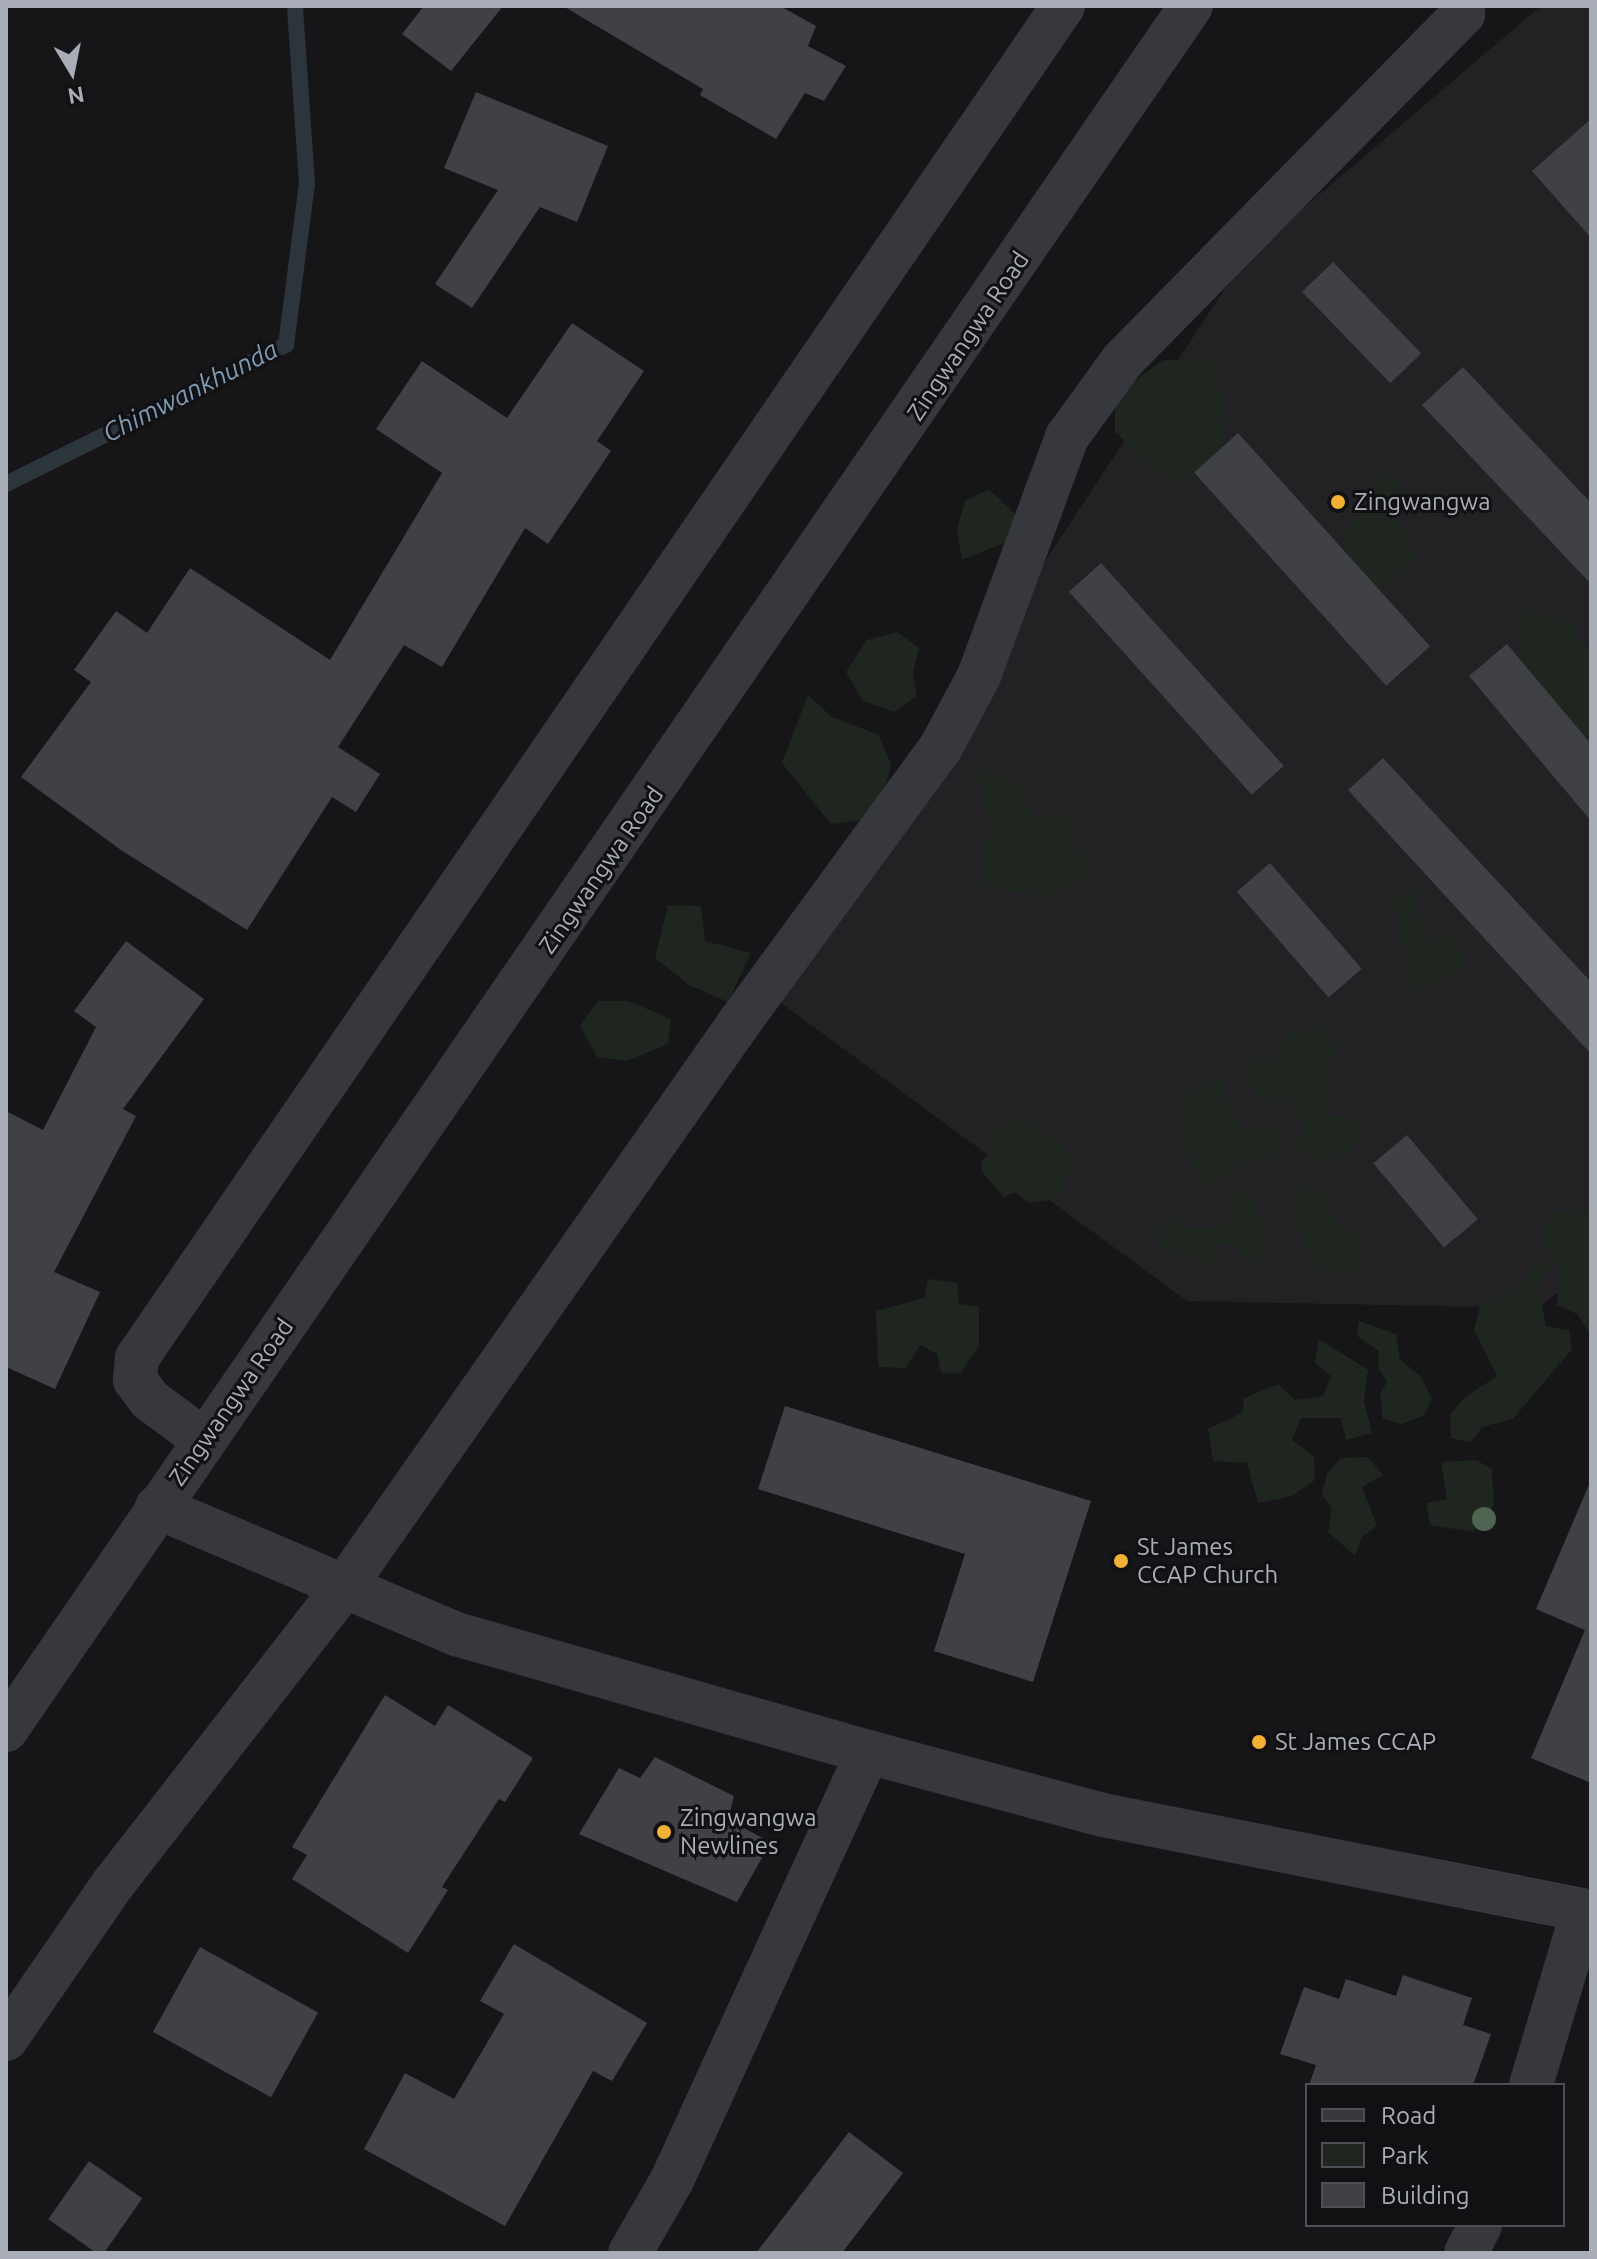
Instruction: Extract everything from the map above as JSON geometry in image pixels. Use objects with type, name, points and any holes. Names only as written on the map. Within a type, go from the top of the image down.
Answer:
[{"type":"street","points":[[204,1440],[150,1400],[135,1380],[137,1358],[1063,6]]},
{"type":"street","name":"Zingwangwa Road","points":[[6,1730],[157,1507],[950,363],[1191,6]]},
{"type":"street","points":[[6,2039],[113,1884],[344,1587],[739,1023],[941,747],[979,676],[1067,437],[1122,361],[1463,14]]},
{"type":"street","points":[[157,1507],[456,1634],[868,1752],[1103,1815],[1587,1912],[1532,2083]]},
{"type":"street","points":[[630,2253],[672,2180],[868,1752]]},
{"type":"street","points":[[1466,2253],[1479,2227]]},
{"type":"shaded area","name":"Zingwangwa","points":[[1541,6],[1591,6],[1591,1267],[1538,1308],[1187,1301],[762,989],[1246,257]]},
{"type":"green space","points":[[1163,360],[1212,361],[1227,417],[1215,477],[1165,478],[1115,432],[1115,395]]},
{"type":"green space","points":[[1384,468],[1401,485],[1395,517],[1416,555],[1399,577],[1363,598],[1337,561],[1348,528],[1369,505]]},
{"type":"green space","points":[[989,489],[1015,514],[1026,534],[962,560],[957,529],[965,501]]},
{"type":"green space","points":[[1534,608],[1542,619],[1570,618],[1577,639],[1591,648],[1591,742],[1578,741],[1519,671],[1525,647],[1515,620]]},
{"type":"green space","points":[[897,632],[919,648],[913,672],[917,696],[894,712],[863,701],[846,672],[867,640]]},
{"type":"green space","points":[[808,695],[832,717],[879,735],[891,765],[877,818],[831,824],[782,763]]},
{"type":"green space","points":[[978,767],[1017,783],[1033,817],[1073,815],[1071,844],[1094,873],[1050,896],[980,886],[988,825]]},
{"type":"green space","points":[[1416,889],[1421,942],[1443,935],[1460,941],[1462,972],[1417,993],[1405,963],[1394,898]]},
{"type":"green space","points":[[668,905],[701,906],[705,941],[751,953],[728,1002],[689,985],[655,958]]},
{"type":"green space","points":[[598,1001],[628,1001],[671,1019],[668,1044],[627,1061],[597,1057],[580,1026]]},
{"type":"green space","points":[[1319,1027],[1340,1041],[1330,1064],[1327,1104],[1318,1115],[1346,1116],[1362,1128],[1352,1151],[1322,1161],[1298,1151],[1303,1122],[1289,1096],[1264,1103],[1247,1079],[1247,1064],[1261,1054],[1270,1066],[1291,1033]]},
{"type":"green space","points":[[1222,1078],[1227,1103],[1244,1129],[1275,1124],[1275,1155],[1234,1167],[1209,1191],[1180,1140],[1187,1091]]},
{"type":"green space","points":[[1015,1113],[1018,1121],[1034,1124],[1037,1135],[1057,1136],[1067,1155],[1069,1173],[1056,1199],[1029,1203],[1014,1192],[1004,1197],[982,1172],[981,1161],[994,1150],[990,1136]]},
{"type":"green space","points":[[1292,1183],[1326,1194],[1336,1224],[1364,1236],[1362,1261],[1348,1277],[1318,1269],[1291,1215]]},
{"type":"green space","points":[[1248,1191],[1262,1224],[1261,1259],[1247,1263],[1236,1243],[1215,1243],[1217,1261],[1200,1264],[1184,1253],[1160,1247],[1155,1230],[1171,1215],[1180,1230],[1236,1224],[1230,1194]]},
{"type":"green space","points":[[1591,1210],[1591,1334],[1577,1314],[1557,1305],[1561,1269],[1541,1241],[1549,1211]]},
{"type":"green space","points":[[1534,1255],[1550,1267],[1539,1288],[1546,1326],[1569,1330],[1572,1349],[1513,1419],[1482,1427],[1471,1442],[1451,1438],[1450,1415],[1464,1398],[1497,1376],[1474,1330],[1480,1307],[1525,1284]]},
{"type":"green space","points":[[928,1279],[957,1283],[959,1304],[979,1307],[979,1346],[960,1374],[941,1373],[937,1354],[920,1345],[906,1368],[878,1367],[876,1311],[924,1298]]},
{"type":"green space","points":[[1359,1321],[1396,1334],[1400,1359],[1422,1378],[1432,1400],[1423,1416],[1402,1424],[1383,1419],[1380,1396],[1387,1381],[1378,1368],[1379,1351],[1357,1336]]},
{"type":"green space","points":[[1319,1339],[1368,1370],[1364,1401],[1372,1433],[1346,1440],[1341,1418],[1301,1418],[1292,1440],[1314,1457],[1315,1480],[1292,1496],[1258,1503],[1247,1463],[1213,1461],[1208,1429],[1242,1413],[1244,1398],[1278,1384],[1295,1400],[1323,1396],[1331,1376],[1315,1363]]},
{"type":"green space","points":[[1368,1457],[1383,1475],[1362,1487],[1377,1526],[1362,1537],[1355,1556],[1328,1532],[1332,1508],[1322,1495],[1327,1474],[1341,1458]]},
{"type":"green space","points":[[1476,1460],[1492,1469],[1494,1505],[1474,1532],[1430,1525],[1426,1503],[1447,1499],[1441,1462]]},
{"type":"building","points":[[424,6],[503,6],[451,71],[402,34]]},
{"type":"building","points":[[563,6],[780,6],[816,26],[808,46],[846,66],[824,101],[805,93],[776,139],[700,95],[703,89]]},
{"type":"building","points":[[476,92],[608,146],[577,222],[540,207],[472,308],[435,284],[498,190],[444,168]]},
{"type":"building","points":[[1591,119],[1591,238],[1532,171]]},
{"type":"building","points":[[1333,262],[1421,353],[1390,383],[1302,292]]},
{"type":"building","points":[[572,323],[644,371],[597,441],[611,451],[548,544],[525,528],[442,667],[404,645],[338,747],[380,774],[356,812],[332,797],[247,930],[121,850],[21,777],[91,682],[74,670],[116,611],[147,633],[190,568],[330,660],[442,473],[376,429],[422,361],[507,418]]},
{"type":"building","points":[[1463,367],[1591,503],[1591,584],[1422,405]]},
{"type":"building","points":[[1238,433],[1430,646],[1386,686],[1194,472]]},
{"type":"building","points":[[1101,563],[1284,766],[1252,795],[1069,592]]},
{"type":"building","points":[[1507,644],[1591,744],[1591,821],[1469,676]]},
{"type":"building","points":[[1383,758],[1591,982],[1591,1054],[1348,790]]},
{"type":"building","points":[[1270,863],[1362,969],[1329,998],[1237,892]]},
{"type":"building","points":[[126,941],[204,999],[123,1109],[136,1116],[54,1272],[100,1292],[55,1389],[6,1367],[6,1111],[43,1130],[96,1027],[74,1011]]},
{"type":"building","points":[[1407,1135],[1478,1219],[1444,1248],[1373,1163]]},
{"type":"building","points":[[785,1406],[1091,1501],[1033,1682],[934,1651],[965,1554],[758,1489]]},
{"type":"building","points":[[1591,1480],[1591,1783],[1531,1758],[1585,1630],[1536,1609]]},
{"type":"building","points":[[385,1695],[435,1726],[448,1705],[533,1758],[505,1802],[499,1799],[442,1887],[448,1890],[408,1953],[292,1879],[307,1855],[292,1847]]},
{"type":"building","name":"Zingwangwa Newlines","points":[[655,1757],[734,1796],[728,1820],[771,1842],[737,1902],[579,1834],[619,1768],[640,1778]]},
{"type":"building","points":[[514,1944],[647,2023],[612,2081],[593,2071],[505,2226],[364,2149],[405,2073],[454,2099],[504,2014],[480,2001]]},
{"type":"building","points":[[200,1947],[318,2012],[271,2097],[153,2032]]},
{"type":"building","points":[[1403,1975],[1472,1998],[1463,2025],[1491,2034],[1474,2083],[1310,2083],[1316,2065],[1280,2054],[1304,1987],[1339,1999],[1346,1979],[1396,1996]]},
{"type":"building","points":[[849,2132],[903,2173],[842,2253],[756,2253]]},
{"type":"building","points":[[89,2161],[142,2198],[104,2253],[97,2253],[48,2219]]},
{"type":"waterway","name":"Chimwankhunda","points":[[6,484],[286,345],[307,184],[295,6]]},
{"type":"place","name":"Zingwangwa","points":[[1338,502]]},
{"type":"place","name":"St James CCAP Church","points":[[1121,1561]]},
{"type":"place","name":"St James CCAP","points":[[1259,1742]]},
{"type":"place","name":"Zingwangwa Newlines","points":[[664,1832]]}]
